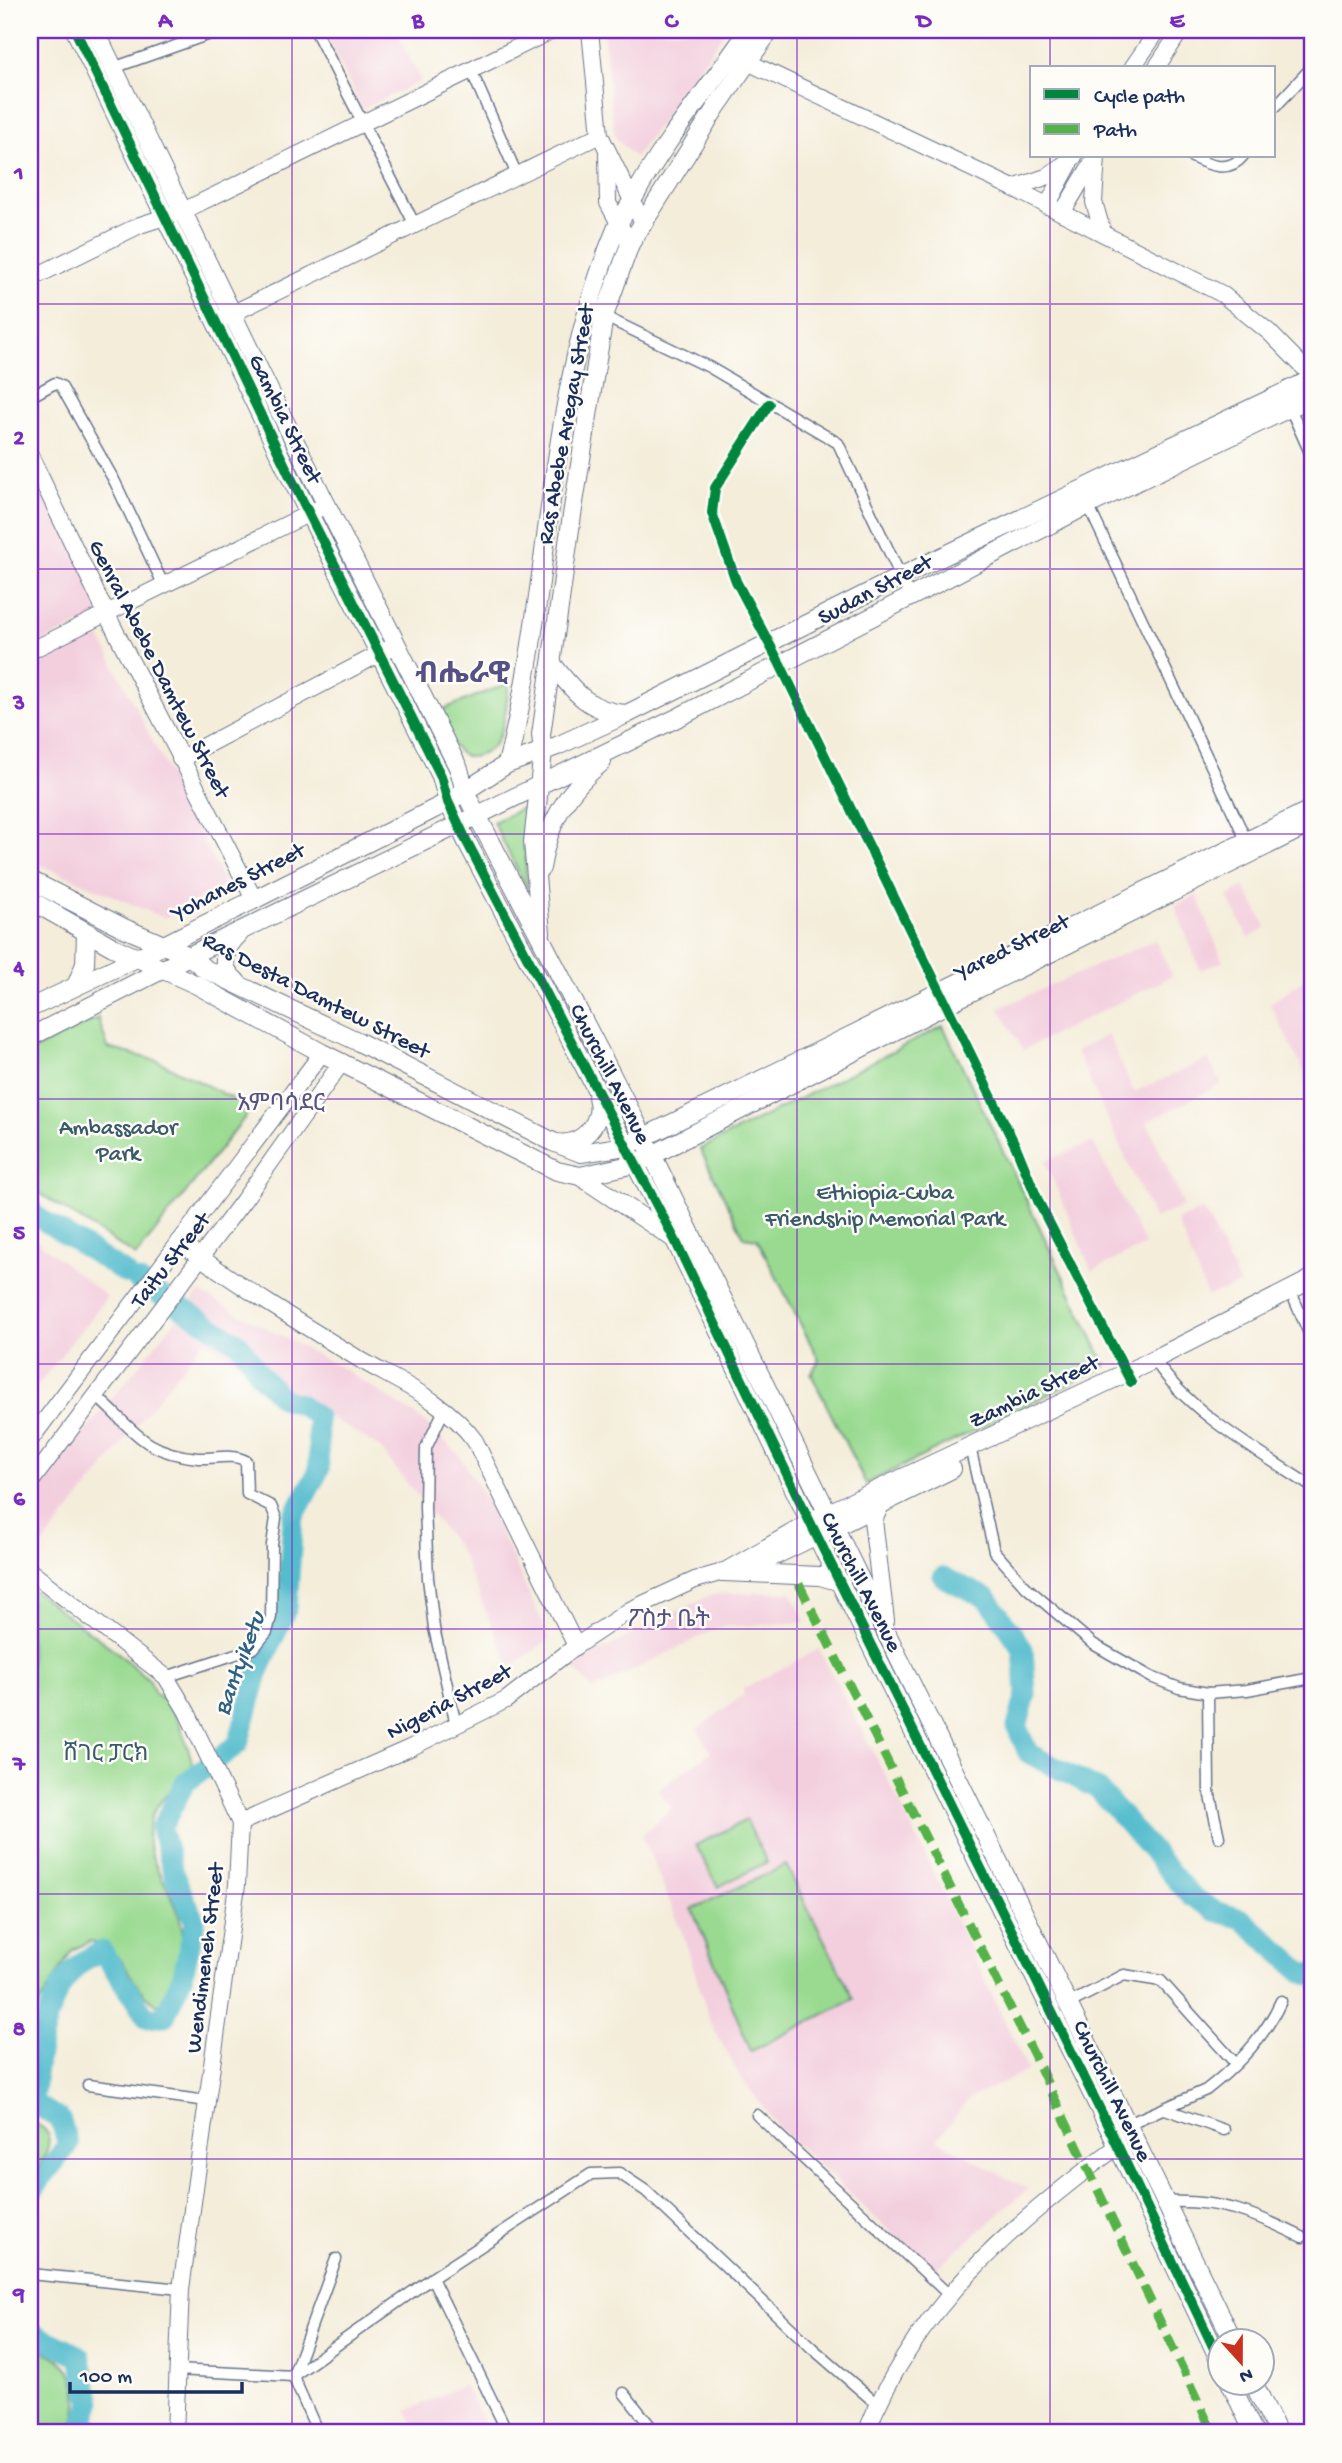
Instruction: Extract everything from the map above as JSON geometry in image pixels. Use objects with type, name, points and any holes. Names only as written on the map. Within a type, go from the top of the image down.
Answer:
[{"type":"main road","name":"Gambia Street","points":[[75,30],[163,216],[310,513],[459,769],[465,792],[477,816]]},
{"type":"main road","name":"Gambia Street","points":[[95,30],[327,504],[441,776],[448,802],[460,825]]},
{"type":"main road","name":"Ras Abebe Aregay Street","points":[[537,895],[533,842],[537,786],[543,751],[541,735],[604,316],[630,244],[740,58],[749,30]]},
{"type":"main road","name":"Ras Abebe Aregay Street","points":[[507,764],[527,674],[547,512],[586,311],[618,224],[653,159],[740,58],[770,30]]},
{"type":"main road","name":"Sudan Street","points":[[460,825],[639,737],[910,596],[1084,498],[1312,377]]},
{"type":"main road","name":"Sudan Street","points":[[465,792],[507,764],[627,714],[770,645],[900,577],[1312,397]]},
{"type":"main road","points":[[547,512],[572,515]]},
{"type":"main road","points":[[553,665],[579,697],[594,707],[610,713],[627,714]]},
{"type":"main road","points":[[543,947],[537,895],[544,850],[562,805],[593,769],[639,737]]},
{"type":"main road","name":"Yohanes Street","points":[[30,1008],[164,944],[465,792]]},
{"type":"main road","name":"Yared Street","points":[[582,1153],[626,1146],[943,999],[1249,847],[1312,809]]},
{"type":"main road","name":"Churchill Avenue","points":[[477,816],[652,1155],[821,1525],[841,1582],[1206,2331]]},
{"type":"main road","name":"Yared Street","points":[[1249,847],[1312,823]]},
{"type":"main road","name":"Yohanes Street","points":[[30,1037],[189,956],[460,825]]},
{"type":"main road","name":"Churchill Avenue","points":[[460,825],[821,1525],[886,1635],[1226,2326]]},
{"type":"main road","name":"Ras Desta Damtew Street","points":[[30,880],[124,928],[189,956],[205,969],[242,985],[553,1142],[582,1153]]},
{"type":"main road","name":"Ras Desta Damtew Street","points":[[30,900],[133,958],[197,985],[322,1053],[557,1171],[580,1176]]},
{"type":"main road","points":[[242,985],[227,973],[224,964],[229,946],[244,929]]},
{"type":"main road","points":[[76,986],[85,964],[86,933]]},
{"type":"main road","name":"Yared Street","points":[[580,1176],[635,1164],[943,999]]},
{"type":"main road","points":[[553,1142],[562,1144],[581,1138],[595,1122],[599,1102],[593,1083]]},
{"type":"main road","points":[[580,1176],[675,1240]]},
{"type":"main road","name":"Zambia Street","points":[[821,1525],[1157,1364],[1292,1294],[1312,1279]]},
{"type":"main road","name":"Zambia Street","points":[[1292,1294],[1312,1290]]},
{"type":"main road","name":"Zambia Street","points":[[821,1525],[882,1501],[971,1453]]},
{"type":"main road","points":[[882,1501],[873,1520],[886,1635]]},
{"type":"main road","points":[[723,1572],[820,1576],[841,1582]]},
{"type":"main road","points":[[1236,2396],[1252,2432]]},
{"type":"main road","points":[[1261,2396],[1278,2433]]},
{"type":"street","points":[[113,68],[221,30]]},
{"type":"street","points":[[315,30],[415,225]]},
{"type":"street","points":[[30,279],[163,216],[183,211],[554,30]]},
{"type":"street","points":[[590,30],[600,135],[643,223]]},
{"type":"street","points":[[1133,66],[1158,30]]},
{"type":"street","points":[[1157,66],[1181,30]]},
{"type":"street","points":[[740,58],[1013,188],[1222,295],[1269,331],[1312,377]]},
{"type":"street","points":[[1276,106],[1312,66]]},
{"type":"street","points":[[471,70],[517,175]]},
{"type":"street","points":[[217,321],[600,135]]},
{"type":"street","points":[[607,151],[608,203],[630,244]]},
{"type":"street","points":[[1013,188],[1046,177],[1071,158]]},
{"type":"street","points":[[1055,210],[1073,158]]},
{"type":"street","points":[[1055,210],[1095,158]]},
{"type":"street","points":[[1097,158],[1094,202],[1103,233]]},
{"type":"street","points":[[1194,158],[1214,167],[1222,167],[1241,158]]},
{"type":"street","points":[[586,311],[604,316],[709,367],[838,443],[910,596]]},
{"type":"street","points":[[30,397],[53,384],[61,386],[115,482],[163,584]]},
{"type":"street","points":[[769,404],[715,488],[710,502],[736,580],[780,664],[1016,1147],[1051,1227],[1128,1378]]},
{"type":"street","points":[[1290,408],[1312,457]]},
{"type":"street","name":"Genral Abebe Damtew Street","points":[[30,456],[33,473],[254,899]]},
{"type":"street","points":[[1084,498],[1249,847]]},
{"type":"street","points":[[30,651],[327,504]]},
{"type":"street","points":[[180,759],[388,648]]},
{"type":"street","name":"Taitu Street","points":[[30,1440],[322,1053]]},
{"type":"street","name":"Taitu Street","points":[[30,1483],[342,1062]]},
{"type":"street","points":[[179,1241],[358,1359],[445,1408],[461,1422],[475,1441],[576,1646]]},
{"type":"street","points":[[1292,1294],[1312,1340]]},
{"type":"street","points":[[1157,1364],[1224,1427],[1312,1487]]},
{"type":"street","points":[[95,1395],[137,1437],[162,1450],[200,1458],[242,1458],[248,1464],[247,1494],[271,1506],[276,1518],[272,1545],[271,1617],[267,1633],[254,1648],[166,1677]]},
{"type":"street","points":[[445,1408],[426,1448],[425,1508],[428,1578],[434,1628],[456,1725]]},
{"type":"street","points":[[971,1453],[994,1551],[1026,1587],[1093,1644],[1123,1663],[1179,1688],[1208,1693],[1247,1690],[1312,1678]]},
{"type":"street","name":"Nigeria Street","points":[[240,1823],[506,1700],[576,1646],[630,1610],[695,1580],[742,1563],[772,1558],[821,1525]]},
{"type":"street","name":"Wendimeneh Street","points":[[30,1572],[166,1677],[203,1744],[240,1823],[237,1885],[181,2289],[175,2433]]},
{"type":"street","points":[[1208,1693],[1209,1791],[1219,1837]]},
{"type":"street","points":[[1068,2004],[1124,1975],[1161,1982],[1235,2063]]},
{"type":"street","points":[[1128,2124],[1206,2090],[1269,2029],[1281,2001]]},
{"type":"street","points":[[88,2085],[207,2101]]},
{"type":"street","points":[[1165,2109],[1224,2130]]},
{"type":"street","points":[[757,2115],[948,2294]]},
{"type":"street","points":[[866,2433],[907,2350],[948,2294],[995,2245],[1118,2146]]},
{"type":"street","points":[[176,2370],[293,2376],[432,2278],[575,2183],[603,2171],[619,2173],[678,2220],[812,2348],[878,2405]]},
{"type":"street","points":[[1164,2202],[1199,2200],[1226,2205],[1257,2215],[1302,2237]]},
{"type":"street","points":[[318,2433],[293,2376],[336,2259]]},
{"type":"street","points":[[30,2274],[181,2289]]},
{"type":"street","points":[[432,2278],[508,2433]]},
{"type":"street","points":[[624,2393],[656,2433]]},
{"type":"shaded area","points":[[324,30],[396,30],[421,81],[362,109]]},
{"type":"shaded area","points":[[603,30],[726,30],[635,158],[615,137]]},
{"type":"shaded area","points":[[37,471],[106,613],[30,647],[30,475]]},
{"type":"shaded area","points":[[96,629],[226,886],[164,918],[30,860],[30,661]]},
{"type":"shaded area","points":[[1244,886],[1267,928],[1249,938],[1228,897]]},
{"type":"shaded area","points":[[1197,895],[1223,962],[1200,970],[1175,906]]},
{"type":"shaded area","points":[[1155,940],[1172,976],[1023,1050],[999,1008]]},
{"type":"shaded area","points":[[1312,973],[1312,1088],[1270,1004]]},
{"type":"shaded area","points":[[1108,1035],[1134,1092],[1208,1059],[1221,1084],[1147,1122],[1184,1206],[1154,1219],[1076,1051]]},
{"type":"shaded area","points":[[1093,1142],[1145,1245],[1092,1271],[1045,1161]]},
{"type":"shaded area","points":[[1204,1210],[1240,1285],[1207,1296],[1177,1220]]},
{"type":"shaded area","points":[[30,1236],[107,1297],[30,1395]]},
{"type":"shaded area","points":[[199,1292],[345,1370],[419,1417],[459,1455],[482,1493],[550,1639],[510,1667],[459,1549],[379,1447],[204,1340],[34,1556],[30,1553],[30,1499]]},
{"type":"shaded area","points":[[791,1592],[806,1622],[720,1627],[593,1690],[572,1666],[711,1594]]},
{"type":"shaded area","points":[[819,1649],[902,1807],[1028,2070],[969,2099],[937,2140],[1028,2189],[933,2271],[780,2129],[740,2077],[710,2022],[684,1937],[642,1835],[672,1808],[658,1790],[711,1752],[697,1729],[744,1695],[743,1689]]},
{"type":"shaded area","points":[[464,2385],[489,2433],[417,2433],[407,2411]]},
{"type":"green space","points":[[509,683],[503,727],[494,745],[476,756],[461,754],[448,737],[436,712]]},
{"type":"green space","points":[[529,805],[525,850],[527,889],[493,822]]},
{"type":"green space","name":"Ambassador Park","points":[[98,1018],[108,1048],[158,1061],[252,1108],[136,1256],[30,1187],[30,1052]]},
{"type":"green space","name":"Ethiopia-Cuba Friendship Memorial Park","points":[[943,1026],[1106,1366],[866,1484],[811,1374],[819,1360],[757,1239],[744,1237],[700,1149]]},
{"type":"green space","name":"ሸገር ፓርክ","points":[[30,1588],[117,1652],[150,1681],[155,1694],[163,1699],[176,1717],[195,1770],[158,1805],[148,1831],[152,1856],[179,1915],[183,1939],[182,1964],[175,1987],[159,2005],[140,1990],[115,1955],[91,1941],[72,1950],[30,2019]]},
{"type":"green space","points":[[746,1820],[767,1862],[718,1887],[696,1845]]},
{"type":"green space","points":[[786,1865],[854,1999],[751,2051],[692,1909]]},
{"type":"green space","points":[[30,2119],[44,2129],[49,2141],[45,2155],[30,2180]]},
{"type":"green space","points":[[30,2348],[46,2352],[58,2359],[74,2378],[77,2404],[70,2433],[30,2433]]},
{"type":"waterway","name":"Bantyiketu","points":[[30,1206],[33,1214],[127,1274]]},
{"type":"waterway","name":"Bantyiketu","points":[[30,2194],[68,2144],[60,2119],[33,2103],[38,2060],[48,2016],[56,1995],[68,1977],[83,1962],[102,1951],[147,2018],[165,2016],[183,1975],[195,1922],[174,1875],[161,1828],[185,1783],[238,1744],[258,1673],[287,1607],[293,1518],[319,1470],[317,1417],[300,1404],[283,1399],[260,1375],[240,1344],[138,1281]]},
{"type":"waterway","points":[[943,1577],[988,1599],[1023,1649],[1026,1694],[1017,1727],[1028,1753],[1099,1790],[1190,1895],[1215,1911],[1242,1919],[1302,1972],[1312,1975]]},
{"type":"waterway","name":"Bantyiketu","points":[[30,2332],[80,2356],[91,2403],[80,2433]]},
{"type":"marked path","points":[[799,1584],[1035,2057],[1213,2433]]},
{"type":"cycle path","points":[[75,30],[290,476],[441,776],[448,802],[466,840],[675,1240],[1206,2332]]},
{"type":"cycle path","points":[[769,404],[715,488],[712,513],[736,581],[780,664],[1016,1147],[1039,1203],[1131,1382]]},
{"type":"district","name":"ብሔራዊ","points":[[463,672]]},
{"type":"district","name":"አምባሳደር","points":[[281,1102]]},
{"type":"district","name":"ፖስታ ቤት","points":[[669,1618]]}]
